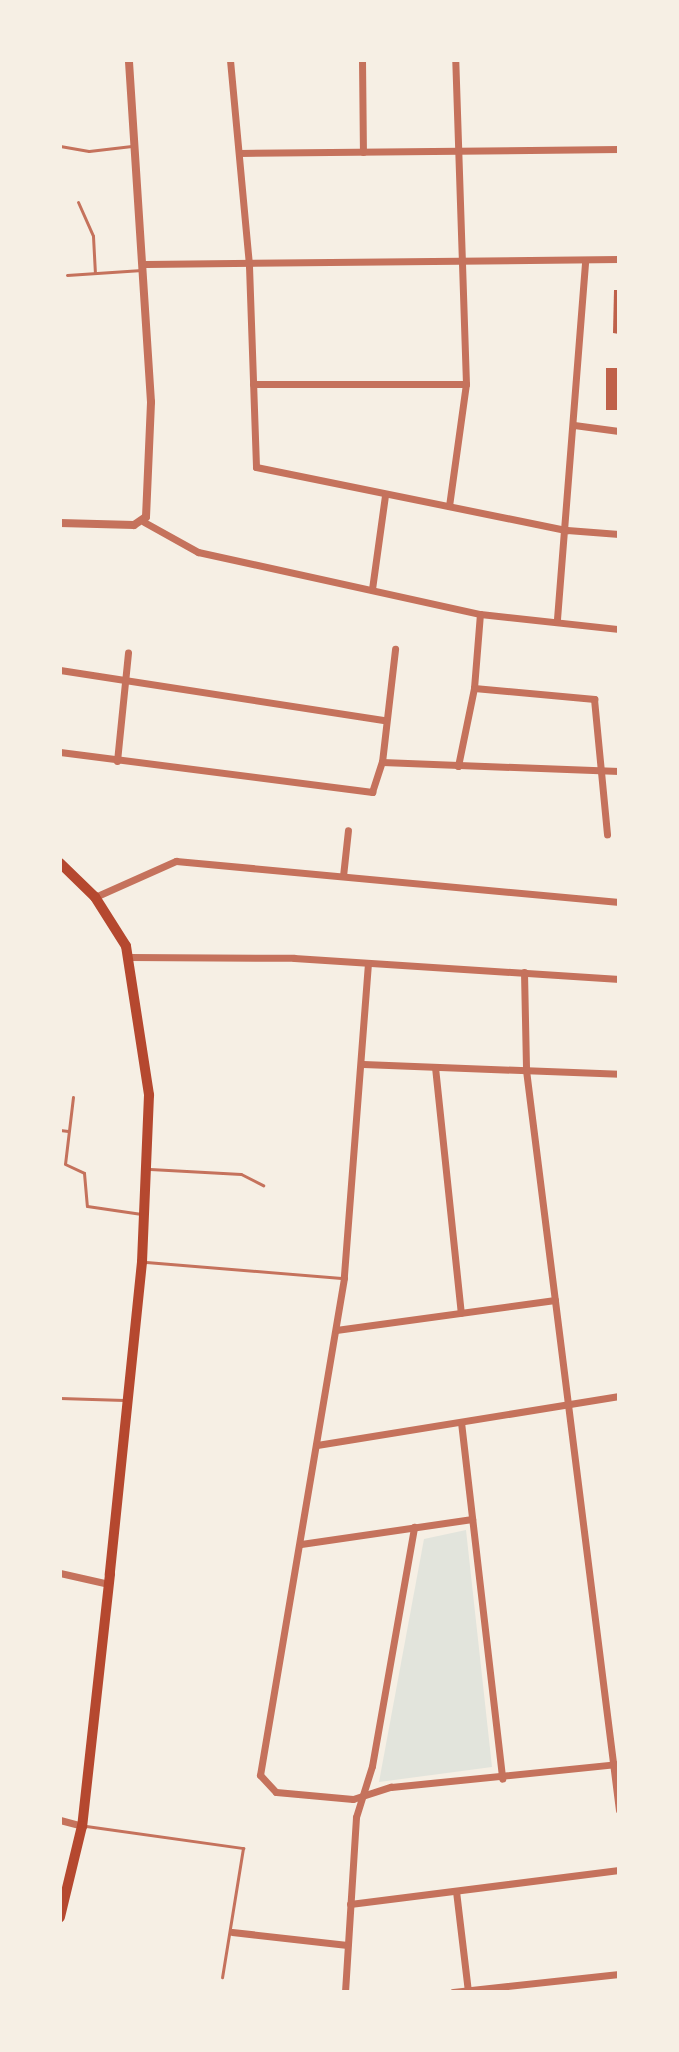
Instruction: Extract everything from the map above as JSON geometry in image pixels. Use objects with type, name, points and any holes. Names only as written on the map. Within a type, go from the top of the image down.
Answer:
[{"type":"main road","points":[[60,863],[95,897],[129,957],[147,1067],[142,1262],[128,1401],[82,1826],[60,1917]]},
{"type":"street","points":[[129,60],[146,267],[151,402],[144,522]]},
{"type":"street","points":[[230,60],[249,266],[256,467],[567,530],[619,534]]},
{"type":"street","points":[[362,60],[363,152]]},
{"type":"street","points":[[449,506],[466,384],[455,60]]},
{"type":"street","points":[[239,153],[619,149]]},
{"type":"street","points":[[146,267],[463,259],[619,259]]},
{"type":"street","points":[[557,619],[567,530],[585,260]]},
{"type":"street","points":[[253,384],[466,384]]},
{"type":"street","points":[[574,425],[619,431]]},
{"type":"street","points":[[372,589],[385,495]]},
{"type":"street","points":[[60,523],[144,522],[198,552],[480,614],[557,619],[619,629]]},
{"type":"street","points":[[458,766],[474,688],[480,614]]},
{"type":"street","points":[[60,752],[372,792],[382,762],[383,720],[395,649]]},
{"type":"street","points":[[117,761],[128,653]]},
{"type":"street","points":[[60,670],[126,684],[383,720]]},
{"type":"street","points":[[474,688],[594,699],[598,774],[607,834]]},
{"type":"street","points":[[382,762],[598,774],[619,771]]},
{"type":"street","points":[[343,876],[348,830]]},
{"type":"street","points":[[95,897],[168,862],[619,902]]},
{"type":"street","points":[[129,957],[368,963],[619,979]]},
{"type":"street","points":[[368,963],[363,1064],[344,1278],[301,1544],[259,1766],[263,1783],[276,1792],[360,1798],[391,1787],[502,1779],[616,1764]]},
{"type":"street","points":[[524,972],[526,1070],[616,1764],[619,1810]]},
{"type":"street","points":[[363,1064],[619,1074]]},
{"type":"street","points":[[435,1067],[461,1313]]},
{"type":"street","points":[[336,1330],[555,1300]]},
{"type":"street","points":[[317,1445],[619,1396]]},
{"type":"street","points":[[461,1422],[502,1779]]},
{"type":"street","points":[[301,1544],[472,1519]]},
{"type":"street","points":[[345,1992],[360,1798],[372,1766],[414,1527]]},
{"type":"street","points":[[60,1573],[109,1584]]},
{"type":"street","points":[[60,1820],[82,1826]]},
{"type":"street","points":[[350,1904],[619,1870]]},
{"type":"street","points":[[456,1891],[468,1991]]},
{"type":"street","points":[[232,1932],[347,1945]]},
{"type":"street","points":[[453,1992],[619,1974]]},
{"type":"street","points":[[568,1981],[569,1992]]},
{"type":"lane","points":[[60,146],[89,151],[136,146]]},
{"type":"lane","points":[[78,202],[93,236],[95,273]]},
{"type":"lane","points":[[67,275],[146,267]]},
{"type":"lane","points":[[73,1097],[62,1163],[84,1173],[87,1206],[92,1210],[144,1214]]},
{"type":"lane","points":[[60,1130],[68,1131]]},
{"type":"lane","points":[[146,1169],[241,1174],[263,1185]]},
{"type":"lane","points":[[142,1262],[344,1278]]},
{"type":"lane","points":[[60,1398],[128,1401]]},
{"type":"lane","points":[[82,1826],[243,1848],[232,1932],[222,1977]]},
{"type":"shaded area","points":[[466,1530],[492,1767],[379,1782],[424,1539]]},
{"type":"building","points":[[614,290],[619,290],[619,334],[613,333]]},
{"type":"building","points":[[606,368],[619,368],[619,410],[606,410]]}]
